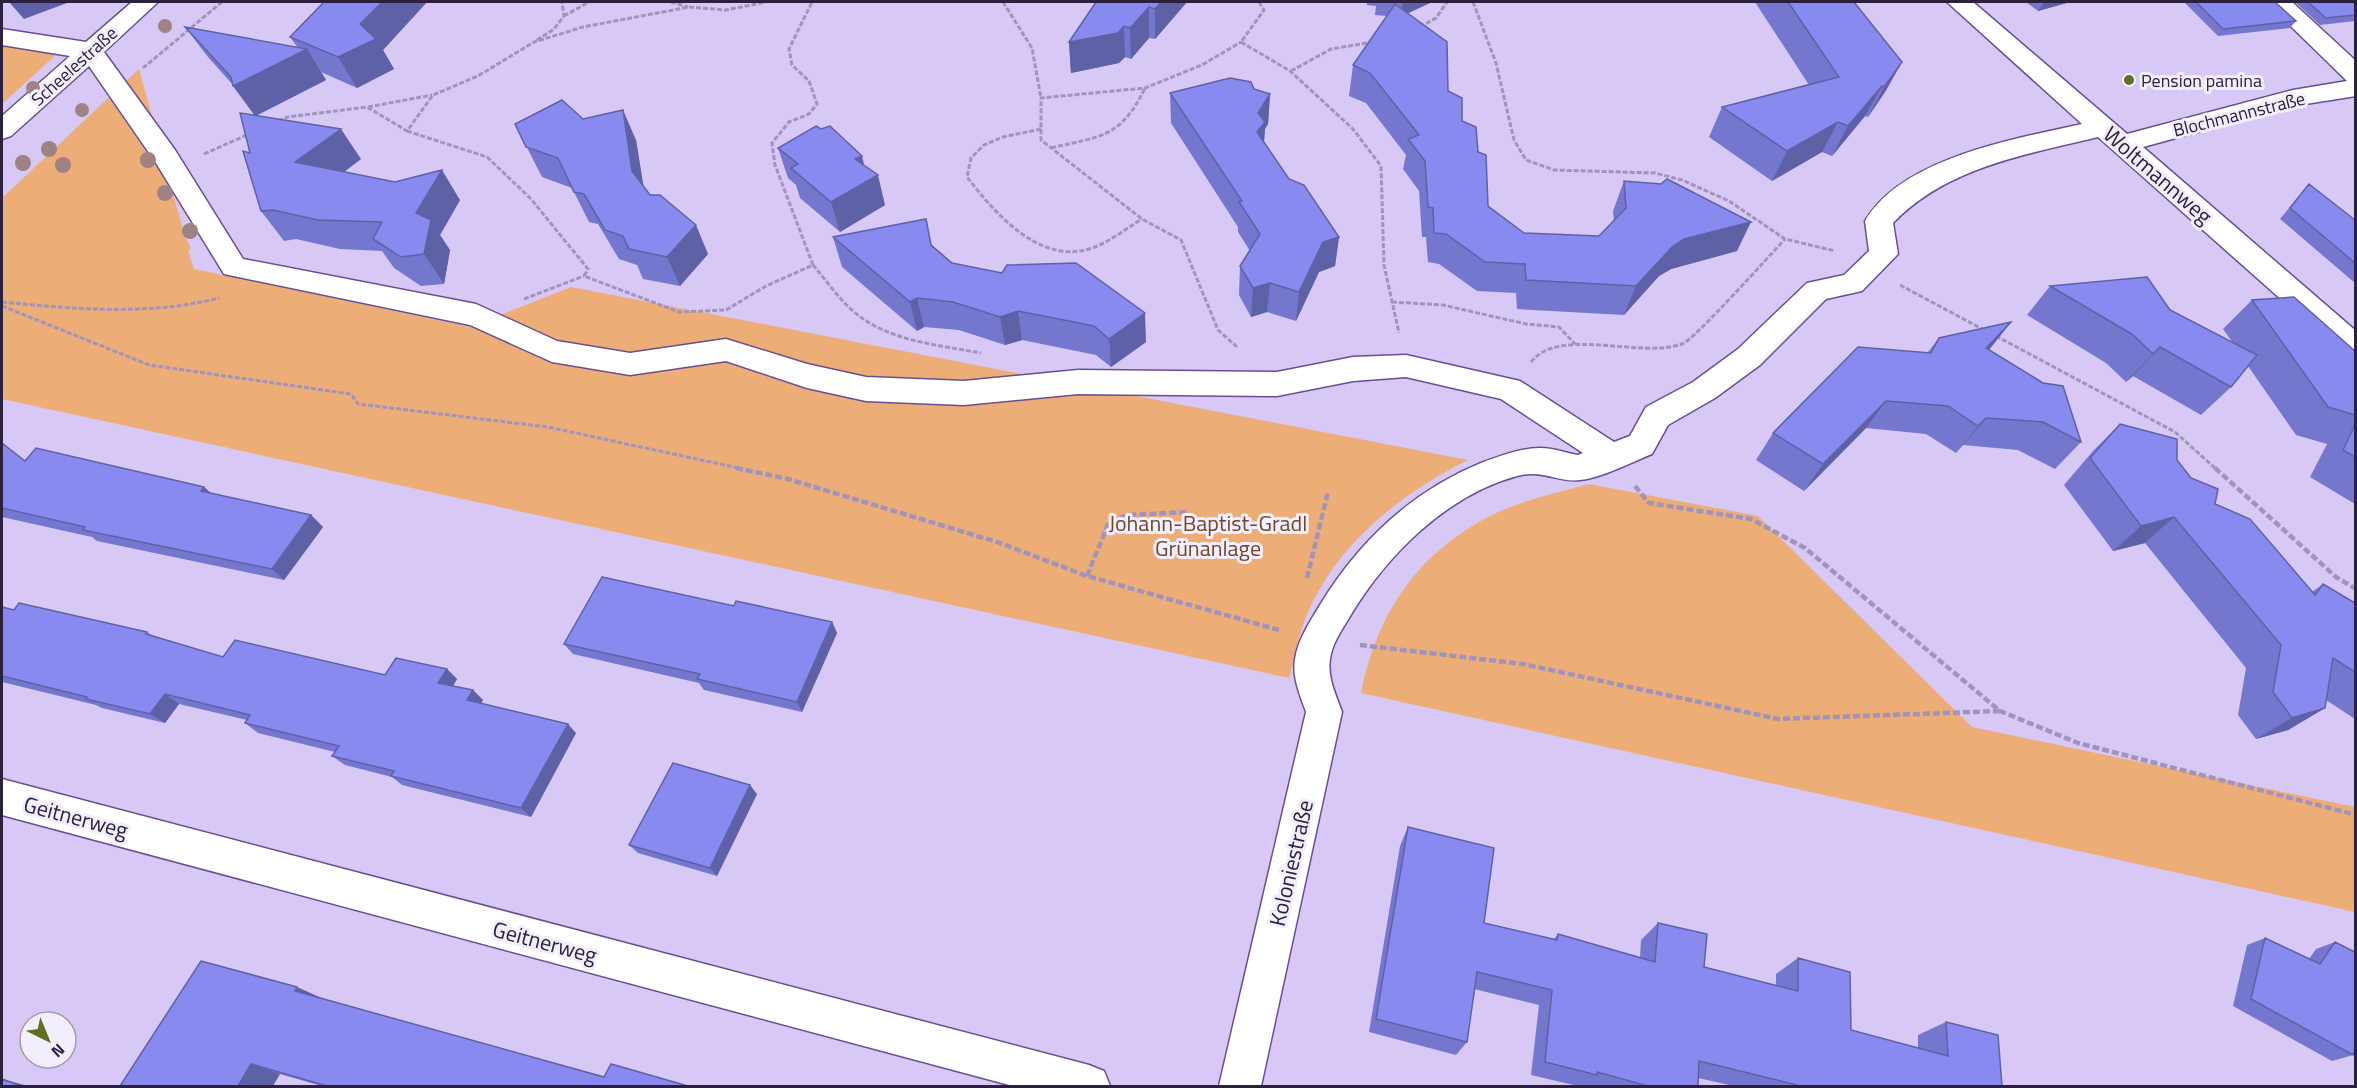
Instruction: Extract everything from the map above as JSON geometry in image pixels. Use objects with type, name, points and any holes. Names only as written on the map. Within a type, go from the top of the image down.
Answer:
[{"type":"street","name":"Scheelestraße","points":[[2,130],[146,2]]},
{"type":"street","name":"Woltmannweg","points":[[1959,2],[2355,348]]},
{"type":"street","points":[[2278,2],[2355,76]]},
{"type":"street","points":[[2,37],[90,51],[120,89],[173,167],[234,267],[476,315],[552,351],[630,364],[726,350],[807,376],[866,389],[964,393],[1078,382],[1175,385],[1277,384],[1353,369],[1406,366],[1509,389],[1613,457]]},
{"type":"street","name":"Blochmannstraße","points":[[1318,639],[1347,591],[1376,553],[1424,509],[1467,483],[1513,464],[1540,460],[1579,468],[1613,457],[1641,444],[1657,416],[1704,390],[1749,357],[1817,290],[1852,284],[1884,254],[1879,221],[1904,196],[1930,181],[1971,162],[2113,136],[2293,98],[2355,88]]},
{"type":"street","name":"Koloniestraße","points":[[1240,1086],[1324,712],[1314,684],[1312,660],[1318,639]]},
{"type":"street","name":"Geitnerweg","points":[[2,797],[1089,1086]]},
{"type":"path","points":[[120,89],[179,35],[222,2]]},
{"type":"path","points":[[562,2],[564,16]]},
{"type":"path","points":[[277,122],[288,117],[367,107],[433,94],[478,76],[554,29],[564,16],[589,2]]},
{"type":"path","points":[[671,2],[688,7],[726,10],[766,2]]},
{"type":"path","points":[[812,2],[789,49],[792,65],[808,81],[817,104],[809,114],[789,122],[772,143],[775,165],[813,266],[855,312],[876,326],[893,334],[985,354]]},
{"type":"path","points":[[1004,2],[1032,48],[1041,98],[1041,140],[1142,219],[1181,240],[1218,330],[1277,384]]},
{"type":"path","points":[[1041,98],[1145,88],[1202,65],[1241,42],[1264,10],[1259,2]]},
{"type":"path","points":[[1417,28],[1436,18],[1447,2]]},
{"type":"path","points":[[534,42],[583,27],[688,7]]},
{"type":"path","points":[[1241,42],[1290,71],[1353,129],[1382,166],[1384,265],[1406,366]]},
{"type":"path","points":[[1290,71],[1331,49],[1374,42]]},
{"type":"path","points":[[1050,148],[1108,132],[1122,124],[1132,114],[1145,88]]},
{"type":"path","points":[[407,131],[433,94]]},
{"type":"path","points":[[367,107],[407,131],[487,157],[531,199],[588,269],[584,276],[476,315]]},
{"type":"path","points":[[1041,129],[987,143],[971,158],[967,177],[985,201],[1040,244],[1064,251],[1086,250],[1106,242],[1142,219]]},
{"type":"path","points":[[173,167],[256,131]]},
{"type":"path","points":[[1509,389],[1538,353],[1575,344],[1650,350],[1684,344],[1785,239]]},
{"type":"path","points":[[584,276],[679,312],[726,310],[766,286],[813,266]]},
{"type":"path","points":[[2,304],[67,308],[165,307],[214,300],[284,278]]},
{"type":"path","points":[[1392,303],[1443,305],[1526,324],[1559,327],[1575,344]]},
{"type":"path","points":[[2,304],[150,365],[351,394],[358,404],[548,427],[788,479],[997,542],[1087,576],[1318,639],[1523,664],[1778,719],[2000,711]]},
{"type":"path","points":[[1613,457],[1649,503],[1751,519],[1805,548],[2000,711],[2078,743],[2355,815]]},
{"type":"path","points":[[1306,579],[1328,492]]},
{"type":"path","points":[[1087,576],[1109,522],[1127,515],[1187,512]]},
{"type":"green space","points":[[2,44],[57,54],[2,104]]},
{"type":"green space","name":"Johann-Baptist-Gradl Grünanlage","points":[[139,69],[185,237],[191,248],[188,250],[194,269],[470,327],[571,287],[1468,460],[1416,490],[1392,508],[1369,527],[1330,572],[1303,625],[1289,678],[2,399],[2,198]]},
{"type":"green space","points":[[1589,484],[1758,516],[1972,727],[2355,807],[2355,912],[1361,693],[1377,638],[1389,613],[1420,569],[1440,549],[1463,532],[1500,511]]},
{"type":"building","points":[[324,2],[382,2],[360,24],[376,39],[338,57],[290,37]]},
{"type":"building","points":[[1096,2],[1161,2],[1155,9],[1149,7],[1130,28],[1124,26],[1118,33],[1069,42]]},
{"type":"building","points":[[1788,2],[1854,2],[1902,62],[1884,87],[1882,86],[1848,126],[1838,122],[1787,151],[1722,107],[1839,77]]},
{"type":"building","points":[[2196,2],[2275,2],[2296,21],[2223,29]]},
{"type":"building","points":[[2308,2],[2355,2],[2355,15],[2326,18]]},
{"type":"building","points":[[1395,4],[1447,42],[1448,91],[1462,98],[1462,121],[1476,127],[1478,152],[1486,155],[1488,206],[1524,233],[1599,236],[1626,208],[1624,181],[1661,184],[1667,179],[1751,222],[1684,239],[1672,247],[1636,286],[1526,280],[1525,264],[1485,262],[1446,234],[1434,233],[1433,208],[1428,207],[1425,161],[1408,139],[1419,135],[1370,73],[1353,65]]},
{"type":"building","points":[[185,27],[307,49],[233,86],[231,77]]},
{"type":"building","points":[[1230,78],[1251,82],[1254,89],[1270,94],[1258,113],[1265,122],[1257,132],[1289,179],[1304,185],[1339,237],[1323,242],[1299,292],[1270,283],[1253,288],[1240,266],[1260,234],[1239,202],[1242,201],[1170,93]]},
{"type":"building","points":[[562,100],[583,119],[623,110],[632,171],[650,195],[660,195],[696,225],[667,257],[629,249],[623,236],[605,230],[584,194],[574,192],[558,158],[526,147],[515,124]]},
{"type":"building","points":[[240,113],[341,129],[295,162],[395,182],[442,170],[416,213],[431,220],[424,254],[401,257],[373,239],[382,222],[318,220],[273,210],[261,211],[243,151],[250,153]]},
{"type":"building","points":[[816,126],[821,129],[830,126],[862,156],[855,159],[878,175],[831,202],[791,168],[798,164],[778,148]]},
{"type":"building","points":[[2309,184],[2355,220],[2355,263],[2290,208]]},
{"type":"building","points":[[926,219],[931,245],[952,263],[1002,273],[1007,265],[1076,263],[1145,313],[1109,339],[1094,326],[1018,311],[1000,317],[953,302],[917,298],[910,302],[833,237]]},
{"type":"building","points":[[2147,277],[2170,310],[2257,355],[2231,387],[2160,347],[2153,354],[2132,334],[2050,286]]},
{"type":"building","points":[[2294,297],[2355,351],[2355,415],[2328,407],[2252,300]]},
{"type":"building","points":[[2011,322],[1986,348],[2043,383],[2063,386],[2081,442],[2043,422],[1986,418],[1978,426],[1948,406],[1886,401],[1823,464],[1773,433],[1858,347],[1931,353],[1939,338]]},
{"type":"building","points":[[2120,424],[2177,439],[2177,460],[2191,478],[2218,489],[2215,504],[2250,519],[2315,595],[2323,584],[2355,603],[2355,672],[2333,658],[2325,708],[2292,718],[2273,692],[2281,645],[2174,517],[2141,526],[2090,458]]},
{"type":"building","points":[[2355,425],[2355,457],[2343,450]]},
{"type":"building","points":[[2,443],[25,461],[36,448],[204,487],[201,491],[311,515],[272,569],[83,530],[85,527],[2,508]]},
{"type":"building","points":[[602,577],[734,606],[736,601],[832,622],[797,702],[697,679],[700,674],[564,644]]},
{"type":"building","points":[[19,603],[147,632],[146,634],[223,657],[235,640],[385,675],[396,658],[447,669],[438,683],[473,690],[467,700],[568,724],[521,808],[391,776],[394,771],[332,756],[339,746],[245,723],[250,715],[165,694],[150,714],[2,676],[2,607],[14,610]]},
{"type":"building","points":[[673,763],[750,785],[710,868],[629,845]]},
{"type":"building","points":[[1408,827],[1494,848],[1484,923],[1557,940],[1558,934],[1655,962],[1658,923],[1707,934],[1704,967],[1798,991],[1798,958],[1850,972],[1851,1030],[1948,1056],[1946,1022],[1998,1035],[2002,1086],[1797,1086],[1699,1061],[1698,1086],[1648,1086],[1597,1072],[1597,1075],[1545,1062],[1552,990],[1477,972],[1467,1042],[1376,1019]]},
{"type":"building","points":[[2265,938],[2320,964],[2335,942],[2355,952],[2355,1049],[2353,1055],[2251,999]]},
{"type":"building","points":[[201,961],[297,987],[295,991],[604,1077],[611,1064],[688,1086],[327,1086],[251,1064],[238,1086],[120,1086]]},
{"type":"building","points":[[2,1079],[16,1084],[2,1086]]},
{"type":"place","name":"Pension pamina","points":[[2129,80]]}]
